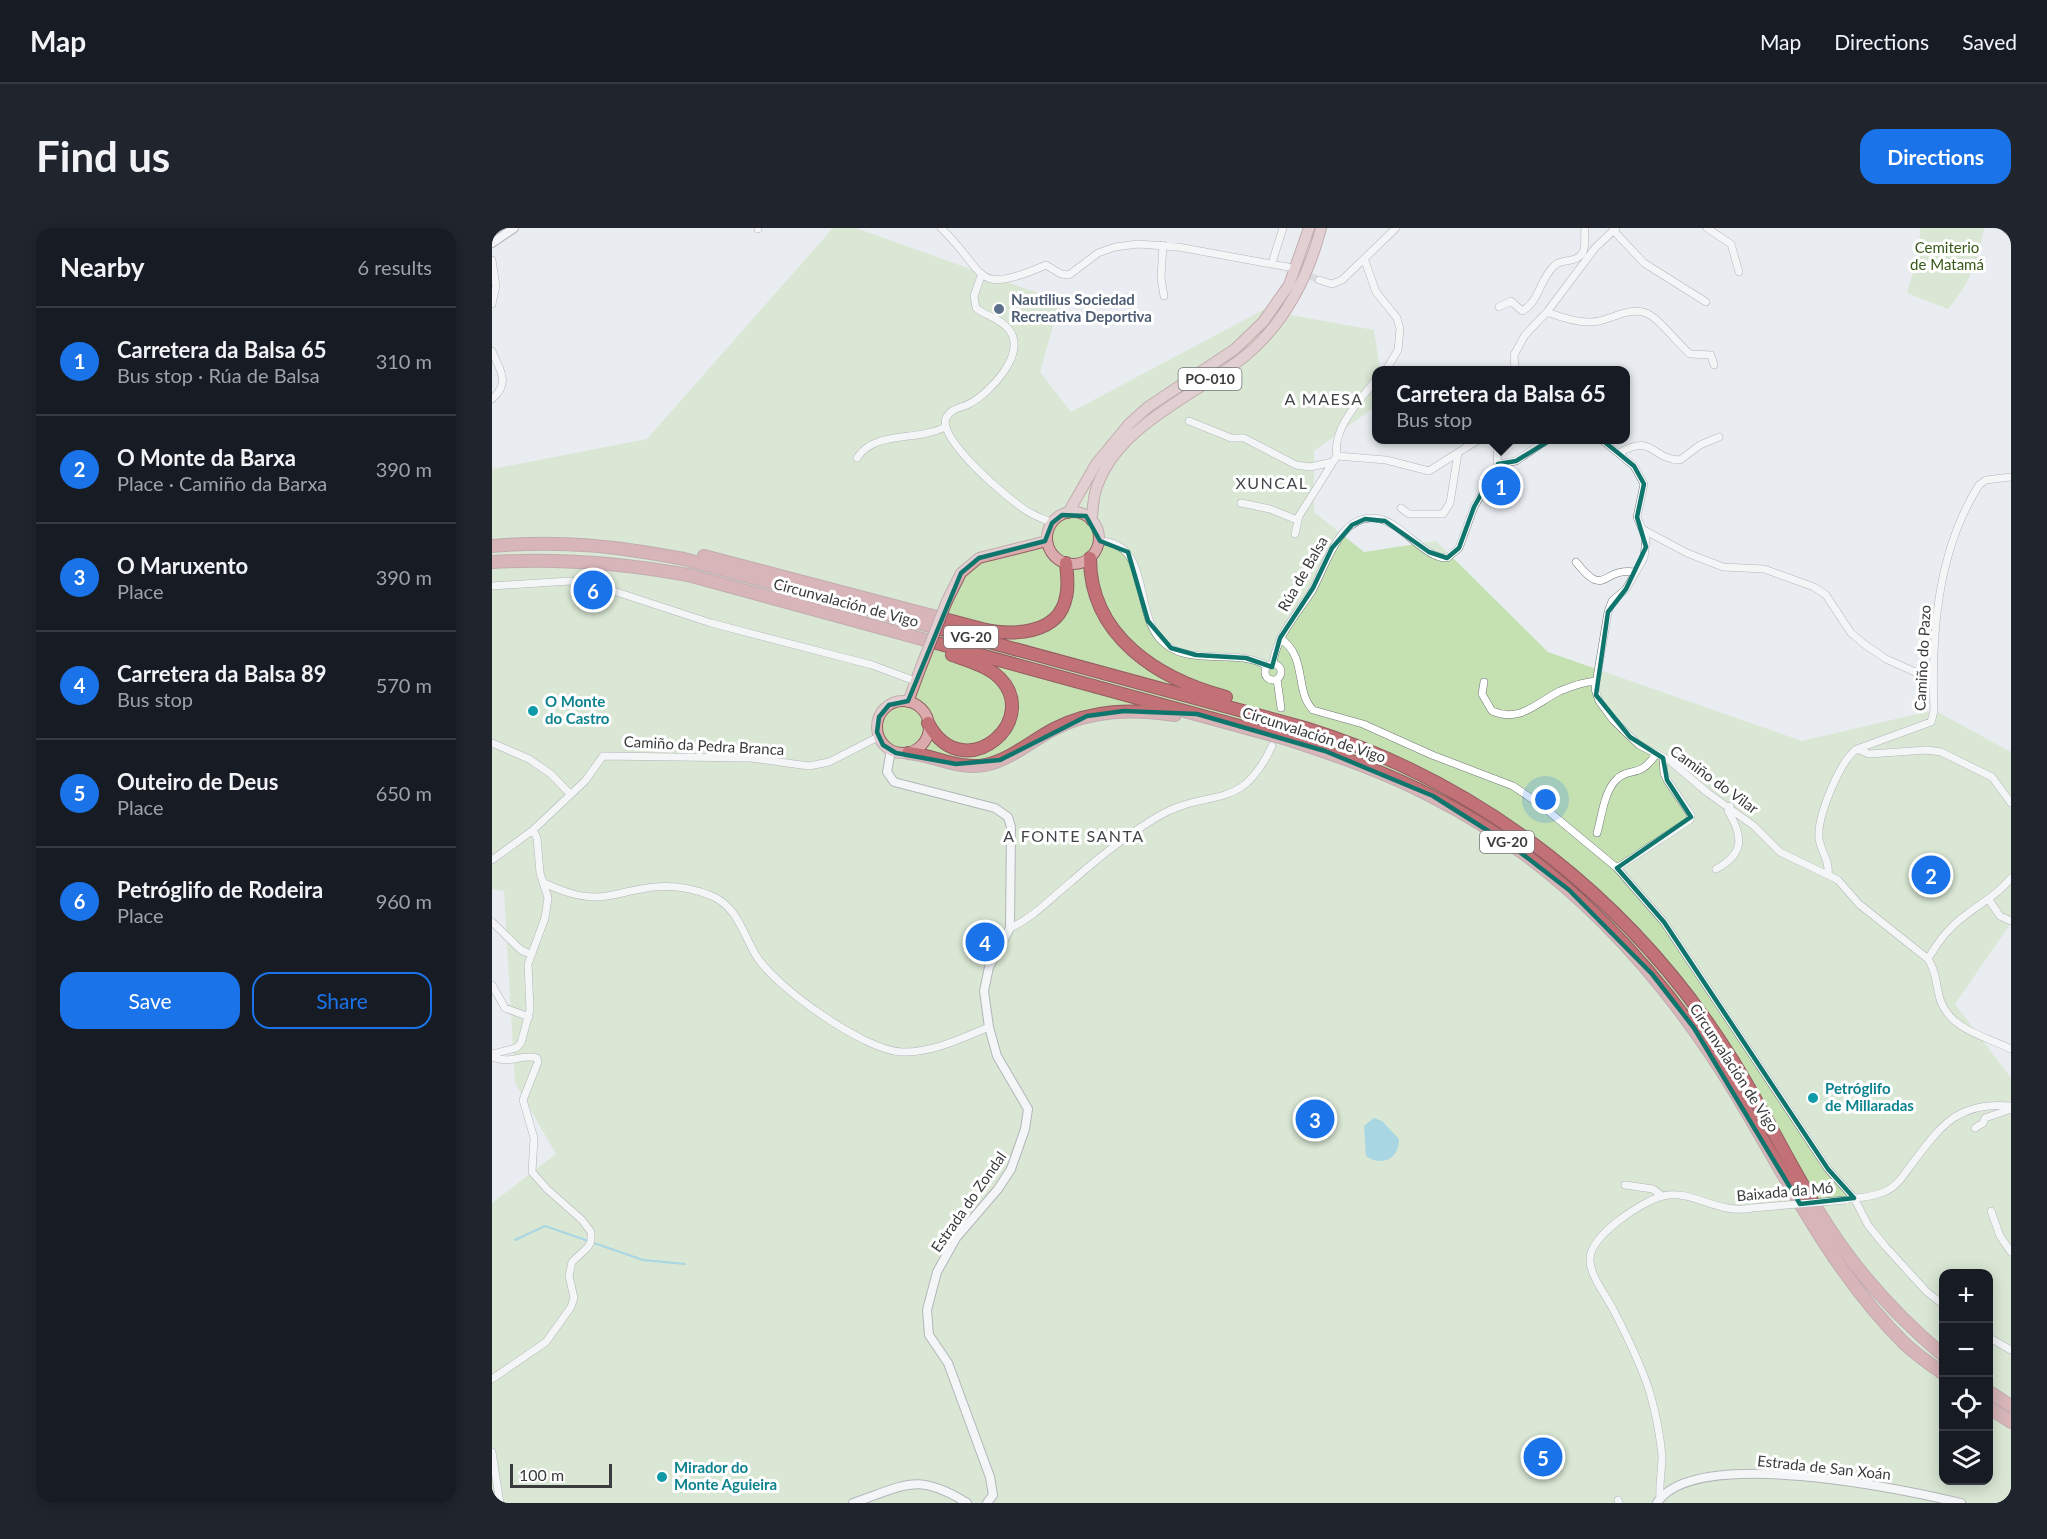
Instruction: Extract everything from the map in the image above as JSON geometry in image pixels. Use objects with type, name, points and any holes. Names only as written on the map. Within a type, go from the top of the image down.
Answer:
[{"type":"highway","name":"Circunvalación de Vigo","points":[[492,546],[561,542],[616,546],[704,564],[1324,734],[1380,754],[1495,817],[1572,873],[1624,921],[1665,966],[1716,1033],[1818,1212],[1845,1251],[1885,1301],[1939,1351]]},
{"type":"highway","points":[[616,546],[641,545],[710,557],[982,629],[1005,633],[1033,630],[1050,622],[1058,614],[1067,596],[1066,563]]},
{"type":"highway","points":[[1090,558],[1095,591],[1107,620],[1140,658],[1174,680],[1312,724],[1324,734]]},
{"type":"highway","name":"Circunvalación de Vigo","points":[[492,562],[544,559],[640,566],[688,575],[1324,751],[1392,777],[1468,816],[1512,846],[1569,890],[1601,919],[1652,974],[1694,1028],[1735,1091],[1818,1235],[1867,1304],[1905,1344],[1939,1370]]},
{"type":"highway","points":[[852,620],[873,632],[986,667],[1003,682],[1010,694],[1012,712],[1008,726],[999,738],[983,748],[966,751],[948,745],[933,733],[928,723]]},
{"type":"highway","points":[[908,753],[969,766],[985,765],[1020,750],[1054,729],[1087,716],[1124,711],[1197,714]]},
{"type":"highway","points":[[1993,1394],[2011,1406]]},
{"type":"highway","points":[[1993,1410],[2011,1422]]},
{"type":"main road","name":"PO-010","points":[[1068,513],[1096,464],[1129,424],[1148,407],[1235,349],[1263,322],[1289,285],[1309,228]]},
{"type":"main road","name":"PO-010","points":[[1091,520],[1100,481],[1135,433],[1166,408],[1245,356],[1282,317],[1307,273],[1321,228]]},
{"type":"main road","points":[[1068,513],[1081,514],[1091,520],[1098,532],[1099,541],[1090,558],[1083,562],[1066,563],[1053,555],[1047,541],[1052,523],[1068,513]]},
{"type":"main road","points":[[909,702],[947,601],[961,573],[979,558],[1047,541]]},
{"type":"main road","points":[[898,702],[909,702],[920,708],[928,723],[926,740],[918,748],[908,753],[891,750],[878,737],[877,722],[885,709],[898,702]]},
{"type":"street","points":[[492,243],[514,228]]},
{"type":"street","points":[[941,228],[981,276],[1000,280],[1050,265],[1065,275],[1091,257],[1115,247],[1163,245],[1288,267]]},
{"type":"street","points":[[1272,263],[1283,228]]},
{"type":"street","points":[[1318,280],[1338,283],[1365,261],[1396,228]]},
{"type":"street","points":[[1570,262],[1583,251],[1585,228]]},
{"type":"street","points":[[1707,228],[1731,244],[1739,272]]},
{"type":"street","points":[[2006,228],[2011,232]]},
{"type":"street","points":[[1515,366],[1516,350],[1525,335],[1546,312],[1584,261],[1615,229],[1644,263],[1706,302]]},
{"type":"street","points":[[1163,245],[1161,278],[1164,296]]},
{"type":"street","points":[[492,260],[496,286],[492,304]]},
{"type":"street","points":[[1365,261],[1376,292],[1397,318],[1400,329],[1398,350],[1388,366]]},
{"type":"street","points":[[1499,307],[1511,300],[1519,310],[1524,310],[1536,298],[1542,280],[1555,265],[1562,261],[1584,261]]},
{"type":"street","points":[[981,276],[974,296],[976,308],[1009,330],[1014,342],[1013,354],[1003,374],[974,401],[949,414],[945,427],[948,435],[968,459],[1000,491],[1028,512],[1052,523]]},
{"type":"street","points":[[1546,312],[1587,322],[1608,320],[1623,312],[1646,313],[1654,317],[1690,354],[1711,355],[1714,365]]},
{"type":"street","points":[[492,351],[503,382],[502,389],[492,399]]},
{"type":"street","points":[[1295,534],[1297,520],[1335,459],[1342,429],[1351,412],[1372,386]]},
{"type":"street","points":[[1189,421],[1231,438],[1244,438],[1296,465],[1310,467],[1335,459],[1386,460],[1429,471],[1472,444]]},
{"type":"street","points":[[857,458],[877,441],[924,436],[945,427]]},
{"type":"street","points":[[1619,453],[1641,444],[1680,460],[1700,445],[1719,437]]},
{"type":"street","points":[[1498,444],[1498,464],[1516,461],[1541,444]]},
{"type":"street","name":"Camiño do Vilar","points":[[1607,444],[1634,466],[1644,484],[1637,517],[1644,530],[1646,547],[1626,589],[1612,601],[1608,612],[1596,681],[1596,695],[1613,720],[1639,745],[1664,758],[1730,806],[1780,852],[1838,880],[1859,904],[1928,959]]},
{"type":"street","points":[[1401,508],[1408,514],[1443,514],[1450,503],[1458,453]]},
{"type":"street","name":"Rúa de Balsa","points":[[1270,665],[1280,638],[1313,588],[1332,548],[1352,525],[1365,519],[1378,519],[1403,531],[1436,556],[1450,557],[1459,548],[1473,507],[1498,464]]},
{"type":"street","name":"Camiño do Pazo","points":[[1857,749],[1931,722],[1934,711],[1935,621],[1951,547],[1979,485],[1986,480],[2011,477]]},
{"type":"street","points":[[1241,503],[1270,509],[1297,520]]},
{"type":"street","points":[[1644,530],[1687,553],[1723,567],[1764,569],[1814,587],[1826,595],[1851,633],[1864,644],[1886,659],[1933,680]]},
{"type":"street","points":[[1099,541],[1119,545],[1131,557],[1145,614],[1161,640],[1184,653],[1246,658],[1270,665],[1279,665],[1282,670],[1277,679],[1281,708]]},
{"type":"street","points":[[1576,562],[1590,579],[1596,581],[1622,571],[1635,572]]},
{"type":"street","points":[[492,586],[570,581],[589,583],[711,623],[872,665],[915,681]]},
{"type":"street","points":[[1280,638],[1287,643],[1299,664],[1304,695],[1313,710],[1363,724],[1432,755],[1506,783],[1541,805],[1617,868],[1665,922],[1828,1169],[1854,1198],[1868,1225],[1927,1292],[1939,1301]]},
{"type":"street","points":[[1270,665],[1267,677],[1277,679]]},
{"type":"street","points":[[1484,682],[1482,694],[1492,711],[1512,716],[1522,714],[1572,686],[1596,681]]},
{"type":"street","name":"Camiño da Pedra Branca","points":[[492,860],[533,830],[585,781],[599,760],[608,755],[752,759],[809,766],[829,762],[878,737]]},
{"type":"street","points":[[492,743],[529,759],[551,774],[570,794]]},
{"type":"street","points":[[1010,928],[1033,914],[1090,865],[1156,818],[1175,809],[1229,794],[1246,785],[1263,766],[1272,746]]},
{"type":"street","points":[[1828,874],[1828,863],[1819,839],[1820,820],[1844,761],[1857,749],[1869,754],[1927,750],[1941,752],[1992,777],[2011,803]]},
{"type":"street","name":"Estrada do Zondal","points":[[891,750],[887,772],[894,782],[995,808],[1008,817],[1012,836],[1010,928],[989,967],[985,982],[989,1027],[997,1056],[1028,1109],[1025,1129],[1011,1169],[998,1189],[956,1238],[937,1272],[930,1292],[927,1317],[929,1335],[948,1364],[990,1478],[993,1495],[987,1503]]},
{"type":"street","points":[[1597,833],[1610,789],[1618,777],[1644,770],[1656,754]]},
{"type":"street","points":[[1617,868],[1690,820],[1690,815],[1664,773],[1664,758]]},
{"type":"street","points":[[1716,869],[1731,861],[1739,845],[1735,823],[1728,811],[1730,806]]},
{"type":"street","points":[[492,1055],[516,1048],[521,1043],[529,1017],[532,999],[528,976],[530,954],[548,904],[539,866],[537,838],[533,830]]},
{"type":"street","points":[[2011,879],[1989,900],[1967,914],[1940,939],[1928,959],[1933,968],[1947,1015],[1963,1028],[2011,1049]]},
{"type":"street","points":[[544,883],[558,890],[585,896],[607,896],[663,886],[694,890],[717,898],[734,912],[756,955],[776,981],[822,1013],[883,1048],[915,1051],[945,1044],[989,1027]]},
{"type":"street","points":[[1989,900],[2003,919],[2011,921]]},
{"type":"street","points":[[492,922],[521,950],[530,954]]},
{"type":"street","points":[[492,985],[505,1008],[529,1017]]},
{"type":"street","points":[[492,1055],[511,1062],[527,1057],[537,1058],[538,1062],[523,1100],[534,1138],[532,1172],[582,1220],[591,1232],[588,1247],[572,1262],[569,1276],[574,1298],[552,1334],[533,1353],[522,1357],[492,1379]]},
{"type":"street","name":"Baixada da Mó","points":[[1658,1500],[1662,1459],[1659,1430],[1649,1392],[1625,1332],[1590,1260],[1593,1249],[1618,1222],[1640,1205],[1662,1196],[1685,1196],[1722,1209],[1867,1198],[1886,1191],[1899,1181],[1949,1119],[1979,1106],[2011,1108]]},
{"type":"street","points":[[1975,1128],[1983,1123],[1985,1118],[2011,1108]]},
{"type":"street","points":[[1625,1185],[1653,1188],[1662,1196]]},
{"type":"street","points":[[1991,1211],[2000,1236],[2011,1252]]},
{"type":"street","points":[[1993,1339],[2011,1350]]},
{"type":"street","points":[[492,1452],[500,1503]]},
{"type":"street","name":"Estrada de San Xoán","points":[[1658,1500],[1679,1483],[1739,1473],[1807,1477],[1908,1491],[1961,1503]]},
{"type":"street","points":[[854,1503],[902,1486],[924,1484],[941,1487],[967,1503]]},
{"type":"highlighted area","points":[[1557,436],[1601,439],[1634,466],[1644,484],[1637,517],[1646,547],[1626,589],[1608,612],[1596,695],[1630,737],[1663,758],[1667,780],[1691,817],[1617,868],[1664,922],[1828,1169],[1854,1198],[1800,1204],[1694,1028],[1652,974],[1569,890],[1512,846],[1433,796],[1325,751],[1197,714],[1124,711],[1087,716],[1000,760],[956,764],[896,753],[883,745],[877,732],[879,717],[889,705],[908,701],[961,573],[979,558],[1045,541],[1052,523],[1062,515],[1086,516],[1100,541],[1128,552],[1148,621],[1171,648],[1196,655],[1246,658],[1272,667],[1280,638],[1313,588],[1332,548],[1352,525],[1365,519],[1385,521],[1429,552],[1447,558],[1459,548],[1474,507],[1498,464],[1516,461]]},
{"type":"green space","points":[[833,228],[856,228],[1060,301],[1040,372],[1071,412],[1263,310],[1374,330],[1379,366],[1372,366],[1372,409],[1314,451],[1314,512],[1364,552],[1436,541],[1548,652],[1802,741],[1934,710],[2011,752],[2011,923],[1955,1004],[2011,1078],[2011,1503],[492,1503],[492,1203],[556,1154],[515,1083],[504,891],[492,889],[492,469],[647,439]]},
{"type":"green space","name":"Cemiterio de Matamá","points":[[1920,228],[1984,228],[1972,271],[1948,309],[1907,293],[1919,250]]},
{"type":"water","points":[[1374,1118],[1382,1121],[1399,1139],[1396,1152],[1383,1161],[1366,1156],[1364,1126]]},
{"type":"waterway","points":[[515,1240],[545,1226],[643,1260],[685,1264]]},
{"type":"tunnel","points":[[1291,268],[1319,280]]},
{"type":"place","name":"Nautilius Sociedad Recreativa Deportiva","points":[[999,309]]},
{"type":"place","name":"Carretera da Balsa 65","points":[[1501,486]]},
{"type":"place","name":"Petróglifo de Rodeira","points":[[593,590]]},
{"type":"place","name":"O Monte do Castro","points":[[533,711]]},
{"type":"place","name":"O Monte da Barxa","points":[[1931,875]]},
{"type":"place","name":"Carretera da Balsa 89","points":[[985,942]]},
{"type":"place","name":"Petróglifo de Millaradas","points":[[1813,1098]]},
{"type":"place","name":"O Maruxento","points":[[1315,1119]]},
{"type":"place","name":"Outeiro de Deus","points":[[1543,1457]]},
{"type":"place","name":"Mirador do Monte Aguieira","points":[[662,1477]]},
{"type":"district","name":"A MAESA","points":[[1324,399]]},
{"type":"district","name":"XUNCAL","points":[[1272,483]]},
{"type":"district","name":"A FONTE SANTA","points":[[1074,836]]}]
